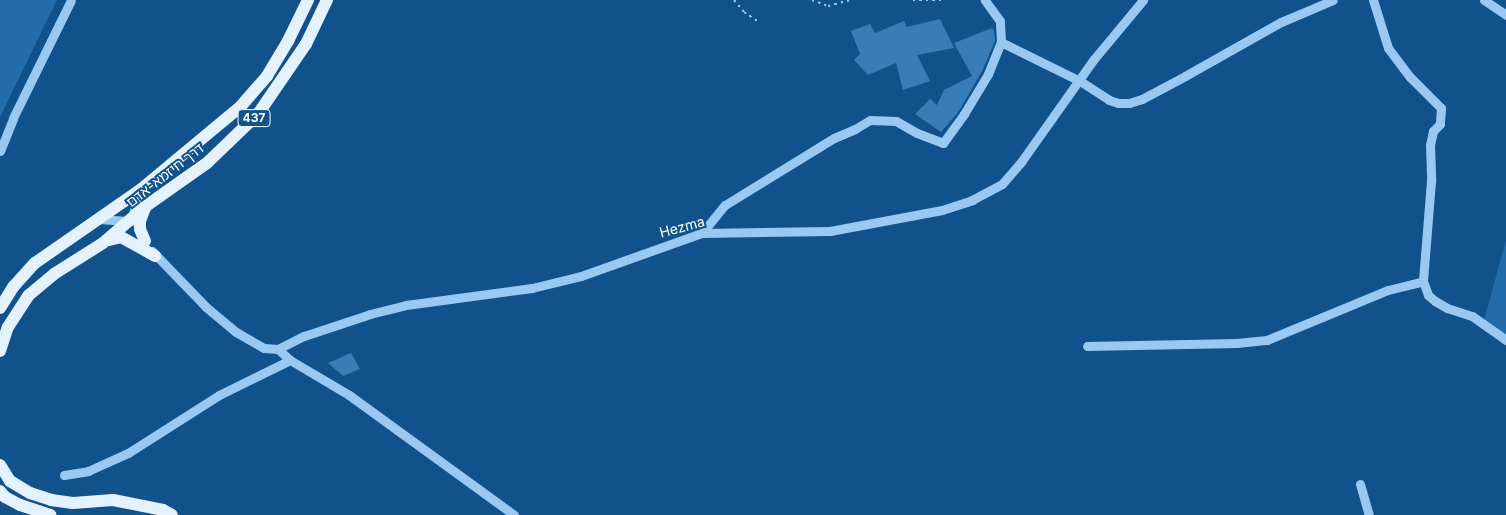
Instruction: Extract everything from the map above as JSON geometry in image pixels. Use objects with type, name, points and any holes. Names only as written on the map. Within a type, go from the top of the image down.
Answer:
[{"type":"main road","name":"דרך חיזמא-אדם","points":[[0,308],[14,286],[35,263],[140,190],[241,106],[267,76],[288,41],[308,0]]},
{"type":"main road","name":"דרך חיזמא-אדם","points":[[0,351],[8,327],[29,295],[54,274],[103,243],[131,221],[146,206],[207,163],[258,114],[306,44],[327,0]]},
{"type":"main road","points":[[145,241],[140,229],[140,220],[146,206]]},
{"type":"main road","points":[[103,243],[122,237],[134,242],[155,256]]},
{"type":"main road","points":[[0,465],[10,481],[30,493],[51,500],[73,503],[113,500],[163,510],[172,515]]},
{"type":"main road","points":[[0,491],[5,497],[20,505],[48,515]]},
{"type":"street","points":[[0,151],[13,118],[71,0]]},
{"type":"street","points":[[702,232],[725,205],[834,138],[855,130],[870,120],[896,121],[917,133],[943,143],[964,114],[988,74],[1001,42],[1000,21],[985,0]]},
{"type":"street","name":"Hezma","points":[[278,349],[304,336],[370,314],[406,305],[532,288],[581,276],[702,232],[830,231],[942,210],[972,200],[1002,184],[1022,162],[1094,59],[1143,0]]},
{"type":"street","points":[[1001,42],[1080,81],[1097,93],[1118,103],[1142,99],[1281,22],[1333,0]]},
{"type":"street","points":[[1373,0],[1388,48],[1410,77],[1441,108],[1442,116],[1433,131],[1430,145],[1431,182],[1423,281],[1428,295],[1435,302],[1472,316],[1506,340]]},
{"type":"street","points":[[1484,0],[1506,15]]},
{"type":"street","points":[[131,221],[140,190]]},
{"type":"street","points":[[97,219],[131,221]]},
{"type":"street","points":[[131,221],[155,256],[206,307],[236,332],[264,348],[278,349],[290,360],[378,414],[514,515]]},
{"type":"street","points":[[1087,346],[1237,343],[1267,340],[1388,290],[1423,281]]},
{"type":"street","points":[[64,475],[88,471],[128,452],[219,395],[290,360]]},
{"type":"street","points":[[1360,484],[1369,515]]},
{"type":"path","points":[[734,0],[744,12],[759,22]]},
{"type":"path","points":[[812,0],[828,6],[850,0]]},
{"type":"path","points":[[913,0],[942,0]]},
{"type":"shaded area","points":[[0,0],[57,0],[0,117]]},
{"type":"shaded area","points":[[1506,240],[1506,341],[1483,324]]},
{"type":"building","points":[[940,19],[954,48],[917,55],[930,81],[903,90],[896,63],[868,75],[854,60],[860,54],[851,31],[870,24],[875,33],[904,21],[907,27]]},
{"type":"building","points":[[992,28],[995,41],[982,71],[959,111],[941,132],[915,114],[930,99],[937,105],[944,90],[972,76],[954,43]]},
{"type":"building","points":[[351,353],[360,369],[343,376],[328,363]]}]
